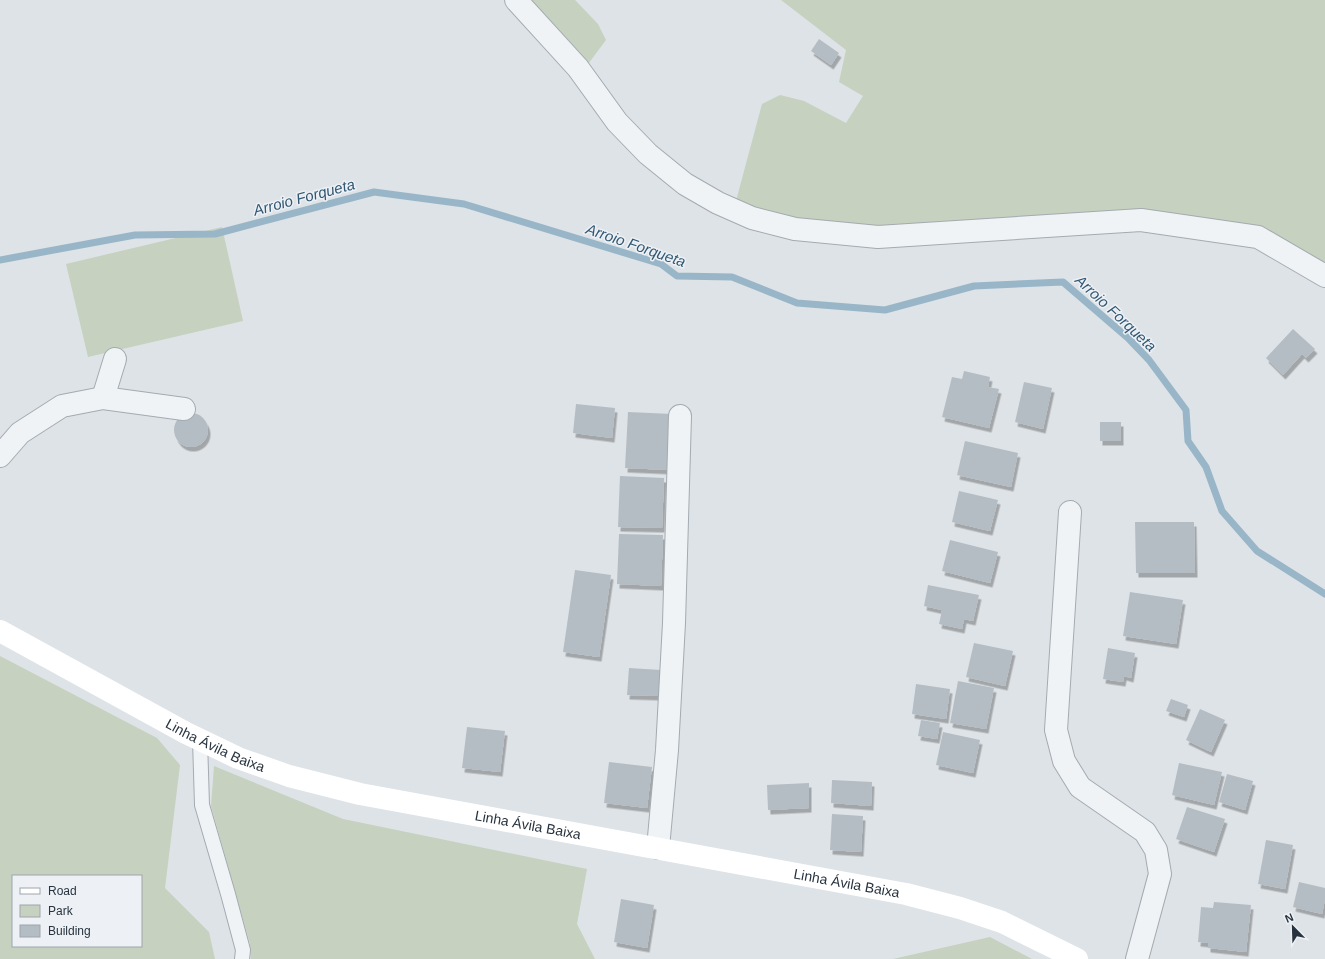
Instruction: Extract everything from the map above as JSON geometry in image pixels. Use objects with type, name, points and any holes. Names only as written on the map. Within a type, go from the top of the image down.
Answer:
[{"type":"street","points":[[516,0],[578,68],[617,122],[648,154],[685,184],[718,203],[752,218],[795,229],[878,237],[1141,220],[1258,237],[1325,276]]},
{"type":"street","points":[[103,398],[115,359]]},
{"type":"street","points":[[3,447],[20,433],[62,406],[103,398],[184,408]]},
{"type":"street","points":[[658,848],[674,623],[680,416]]},
{"type":"street","points":[[1070,512],[1056,730],[1064,761],[1080,787],[1145,832],[1156,850],[1160,874],[1137,959]]},
{"type":"street","name":"Linha Ávila Baixa","points":[[0,631],[200,740],[238,758],[289,776],[360,794],[906,894],[945,904],[1002,922],[1077,959]]},
{"type":"lane","points":[[200,740],[202,805],[243,950],[242,959]]},
{"type":"green space","points":[[528,0],[575,0],[598,24],[606,40],[588,64]]},
{"type":"green space","points":[[781,0],[1325,0],[1325,266],[1262,227],[882,229],[801,221],[760,211],[736,201],[762,104],[780,95],[804,101],[846,123],[863,96],[839,82],[846,50]]},
{"type":"green space","points":[[222,227],[243,321],[88,357],[66,264]]},
{"type":"green space","points":[[0,656],[157,738],[180,765],[165,888],[209,932],[215,959],[0,959]]},
{"type":"green space","points":[[214,766],[343,819],[587,869],[577,924],[595,959],[251,959],[250,944],[211,806]]},
{"type":"green space","points":[[990,937],[1032,959],[893,959]]},
{"type":"building","points":[[819,39],[839,53],[831,65],[811,51]]},
{"type":"building","points":[[1293,329],[1315,349],[1306,358],[1302,354],[1283,375],[1266,358]]},
{"type":"building","points":[[964,371],[990,377],[988,387],[999,389],[989,428],[942,417],[952,377],[962,379]]},
{"type":"building","points":[[1024,382],[1052,388],[1043,429],[1015,422]]},
{"type":"building","points":[[576,404],[615,408],[612,438],[573,433]]},
{"type":"building","points":[[628,412],[672,414],[669,470],[625,468]]},
{"type":"building","points":[[188,413],[194,413],[198,414],[205,420],[208,430],[207,437],[201,444],[194,447],[188,447],[184,446],[177,440],[174,433],[174,427],[175,423],[181,416]]},
{"type":"building","points":[[1100,422],[1121,422],[1121,441],[1100,441]]},
{"type":"building","points":[[965,441],[1018,453],[1011,487],[957,475]]},
{"type":"building","points":[[620,476],[664,478],[662,528],[618,527]]},
{"type":"building","points":[[959,491],[998,500],[990,531],[952,522]]},
{"type":"building","points":[[1135,522],[1194,522],[1195,573],[1136,573]]},
{"type":"building","points":[[619,534],[663,535],[661,586],[617,584]]},
{"type":"building","points":[[950,540],[998,552],[990,583],[942,571]]},
{"type":"building","points":[[575,570],[611,575],[599,657],[563,652]]},
{"type":"building","points":[[928,585],[979,595],[973,621],[964,619],[962,629],[939,624],[942,610],[924,606]]},
{"type":"building","points":[[1130,592],[1183,600],[1176,644],[1123,636]]},
{"type":"building","points":[[974,643],[1013,651],[1005,686],[966,677]]},
{"type":"building","points":[[1108,648],[1135,653],[1131,678],[1124,676],[1123,682],[1103,679]]},
{"type":"building","points":[[629,668],[661,670],[659,696],[627,695]]},
{"type":"building","points":[[958,681],[994,688],[986,729],[950,723]]},
{"type":"building","points":[[916,684],[950,689],[946,719],[912,714]]},
{"type":"building","points":[[1171,699],[1188,705],[1184,717],[1166,711]]},
{"type":"building","points":[[1200,709],[1225,720],[1211,752],[1186,740]]},
{"type":"building","points":[[921,720],[940,723],[937,739],[918,736]]},
{"type":"building","points":[[467,727],[505,731],[500,772],[462,768]]},
{"type":"building","points":[[943,732],[980,740],[973,773],[936,765]]},
{"type":"building","points":[[609,762],[652,767],[647,808],[604,803]]},
{"type":"building","points":[[1179,763],[1222,772],[1214,805],[1172,795]]},
{"type":"building","points":[[1227,774],[1253,781],[1245,810],[1219,802]]},
{"type":"building","points":[[832,780],[872,782],[871,806],[831,803]]},
{"type":"building","points":[[809,783],[809,808],[768,810],[767,785]]},
{"type":"building","points":[[1187,807],[1225,819],[1214,852],[1176,839]]},
{"type":"building","points":[[832,814],[863,816],[861,852],[830,850]]},
{"type":"building","points":[[1266,840],[1293,845],[1285,889],[1258,884]]},
{"type":"building","points":[[1299,882],[1325,888],[1325,899],[1322,914],[1293,907]]},
{"type":"building","points":[[621,899],[654,905],[647,948],[614,942]]},
{"type":"building","points":[[1214,902],[1251,905],[1246,952],[1208,948],[1208,943],[1198,942],[1201,907],[1213,908]]},
{"type":"waterway","name":"Arroio Forqueta","points":[[0,260],[135,235],[215,234],[374,192],[464,204],[661,264],[677,276],[732,277],[797,303],[885,310],[974,286],[1063,282],[1128,338],[1149,360],[1186,410],[1188,441],[1206,467],[1222,511],[1257,551],[1325,594]]}]
